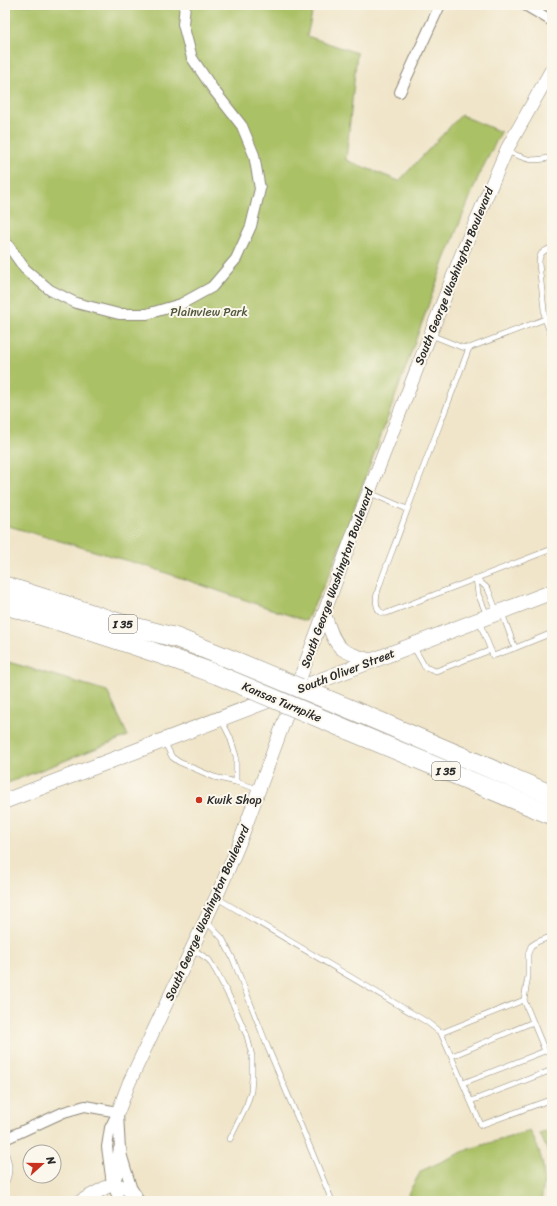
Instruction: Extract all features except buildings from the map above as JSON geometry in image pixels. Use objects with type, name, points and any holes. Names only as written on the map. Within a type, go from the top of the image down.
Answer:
[{"type":"highway","name":"Kansas Turnpike","points":[[5,586],[119,623],[177,638],[362,714],[552,795]]},
{"type":"highway","name":"Kansas Turnpike","points":[[5,605],[165,656],[218,676],[552,815]]},
{"type":"main road","name":"South Oliver Street","points":[[5,801],[552,592]]},
{"type":"street","points":[[5,241],[25,269],[50,290],[76,303],[119,314],[147,314],[181,304],[212,287],[236,259],[251,226],[260,188],[254,155],[242,126],[213,89],[192,58],[183,24],[186,5]]},
{"type":"street","points":[[400,92],[440,5]]},
{"type":"street","points":[[525,5],[552,21]]},
{"type":"street","name":"South George Washington Boulevard","points":[[118,1112],[129,1083],[216,897],[239,844],[324,612],[462,253],[506,151],[552,69]]},
{"type":"street","points":[[324,612],[333,638],[342,649],[372,661]]},
{"type":"street","points":[[5,1139],[64,1112],[85,1106],[118,1112]]},
{"type":"street","points":[[81,1201],[112,1184],[118,1169],[120,1150],[118,1112]]},
{"type":"street","points":[[118,1112],[110,1128],[107,1147],[112,1184],[120,1201]]},
{"type":"street","points":[[120,1150],[131,1187],[137,1198]]},
{"type":"street","points":[[112,1184],[124,1187],[137,1198]]},
{"type":"lane","points":[[506,151],[532,160],[542,160],[552,157]]},
{"type":"lane","points":[[552,248],[543,252],[539,257],[545,319],[552,338]]},
{"type":"lane","points":[[430,335],[461,347],[469,348],[545,319]]},
{"type":"lane","points":[[469,348],[407,509],[377,592],[377,608],[380,612],[387,613],[552,549]]},
{"type":"lane","points":[[369,493],[407,509]]},
{"type":"lane","points":[[476,578],[488,589],[491,615],[491,650],[493,656],[552,633]]},
{"type":"lane","points":[[476,578],[478,594],[515,648]]},
{"type":"lane","points":[[413,645],[425,667],[436,671],[491,650]]},
{"type":"lane","points":[[221,718],[230,737],[236,756],[236,782]]},
{"type":"lane","points":[[163,740],[172,757],[179,762],[214,776],[260,790]]},
{"type":"lane","points":[[216,897],[427,1022],[442,1033],[481,1125],[552,1099]]},
{"type":"lane","points":[[205,920],[222,938],[233,959],[268,1048],[332,1201]]},
{"type":"lane","points":[[463,1083],[546,1051],[524,1000],[528,976],[528,954],[531,946],[552,936]]},
{"type":"lane","points":[[192,948],[209,960],[217,974],[236,1010],[252,1056],[251,1091],[247,1104],[230,1139]]},
{"type":"lane","points":[[442,1033],[524,1000]]},
{"type":"lane","points":[[452,1056],[533,1022]]},
{"type":"lane","points":[[471,1101],[552,1070]]},
{"type":"lane","points":[[5,1152],[9,1160],[10,1167],[8,1180],[5,1184]]},
{"type":"green space","name":"Plainview Park","points":[[5,5],[314,5],[307,36],[357,53],[346,160],[399,181],[461,115],[501,132],[479,175],[444,262],[330,573],[306,621],[149,567],[5,525]]},
{"type":"green space","points":[[5,661],[107,691],[128,736],[5,784]]},
{"type":"green space","points":[[552,1129],[552,1161],[540,1134]]},
{"type":"green space","points":[[530,1131],[543,1165],[544,1182],[541,1201],[411,1201],[408,1194],[421,1171],[469,1149]]},
{"type":"place","name":"Kwik Shop","points":[[199,800]]}]
